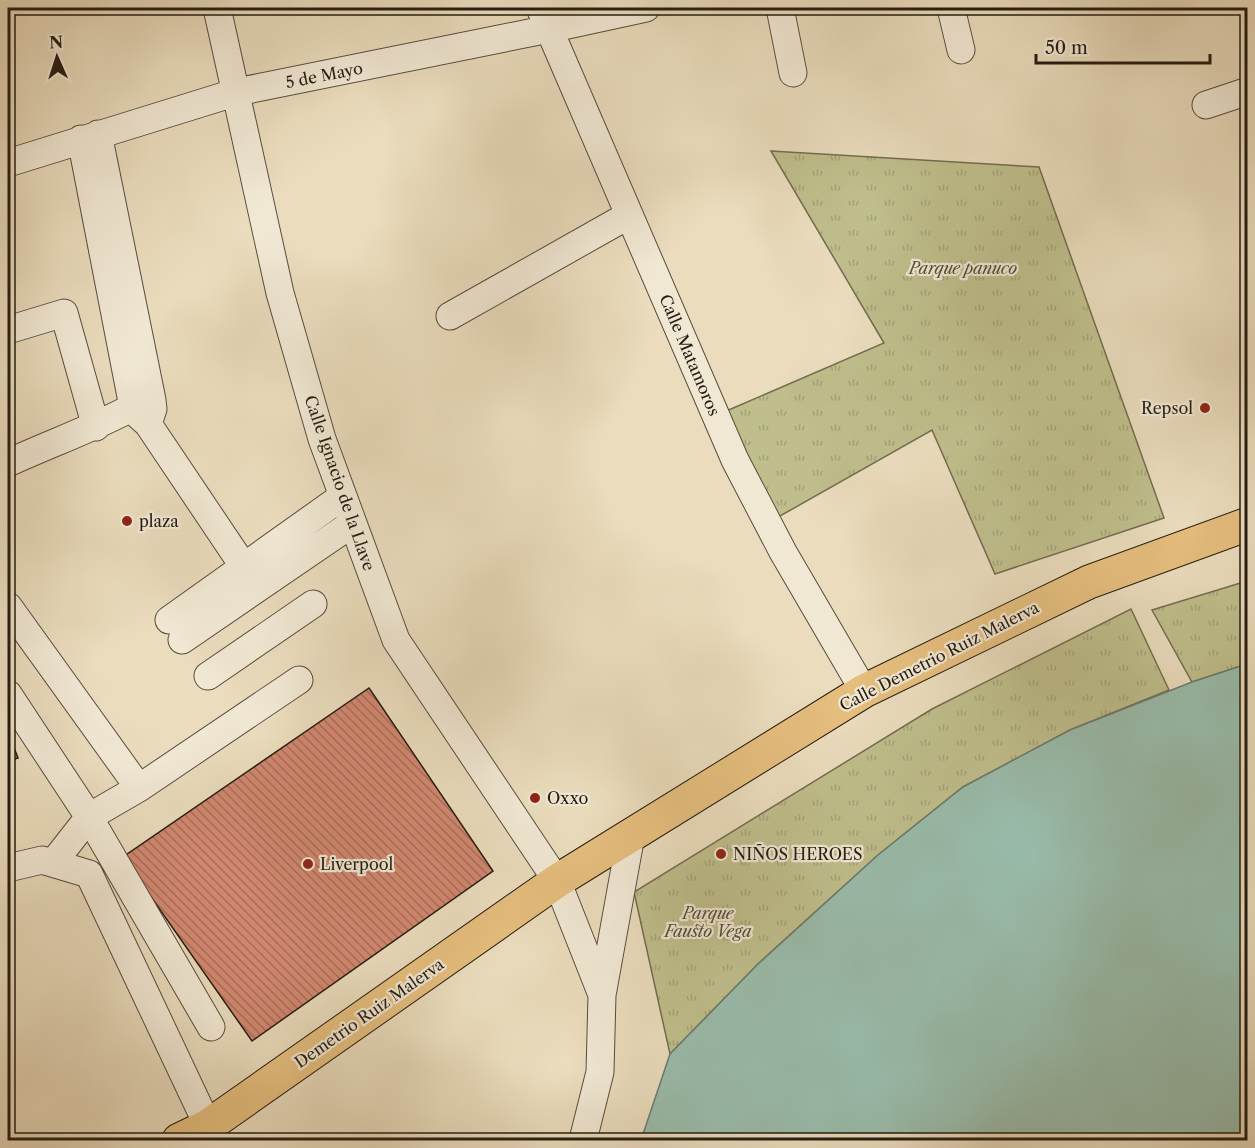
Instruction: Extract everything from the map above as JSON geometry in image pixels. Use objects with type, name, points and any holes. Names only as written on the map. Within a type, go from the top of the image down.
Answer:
[{"type":"main road","name":"Calle Demetrio Ruiz Malerva","points":[[557,881],[864,691],[1089,582],[1248,524]]},
{"type":"main road","name":"Demetrio Ruiz Malerva","points":[[198,1136],[557,881]]},
{"type":"street","name":"Calle Ignacio de la Llave","points":[[217,8],[280,293],[322,439],[396,640],[557,881],[602,995]]},
{"type":"street","name":"5 de Mayo","points":[[8,163],[237,92],[544,19],[646,8]]},
{"type":"street","points":[[780,8],[793,73]]},
{"type":"street","points":[[951,8],[961,50]]},
{"type":"street","name":"Calle Matamoros","points":[[544,19],[735,460],[783,552],[864,691]]},
{"type":"street","points":[[1206,105],[1248,91]]},
{"type":"street","points":[[8,463],[96,426],[140,415],[153,409],[90,136]]},
{"type":"street","points":[[450,316],[629,215]]},
{"type":"street","points":[[8,330],[64,314],[96,426]]},
{"type":"street","points":[[140,415],[244,567]]},
{"type":"street","points":[[343,496],[244,567],[176,630],[353,523]]},
{"type":"street","points":[[208,676],[313,604]]},
{"type":"street","points":[[8,606],[139,788]]},
{"type":"street","points":[[53,863],[89,817],[139,788],[299,680]]},
{"type":"street","points":[[8,694],[89,817],[212,1027]]},
{"type":"street","points":[[583,1140],[600,1072],[602,995],[631,834]]},
{"type":"street","points":[[8,868],[42,860],[88,874],[120,939],[198,1136]]},
{"type":"street","points":[[120,939],[150,922]]},
{"type":"green space","name":"Parque panuco","points":[[771,151],[1039,167],[1164,518],[995,574],[932,430],[773,520],[724,412],[884,343]]},
{"type":"green space","points":[[1247,581],[1247,664],[1192,682],[1152,610]]},
{"type":"green space","name":"Parque Fausto Vega","points":[[1131,609],[1169,690],[1070,730],[963,787],[878,855],[758,964],[670,1054],[634,892],[932,709]]},
{"type":"shaded area","points":[[1247,664],[1247,1140],[641,1140],[670,1054],[758,964],[878,855],[963,787],[1070,730],[1192,682]]},
{"type":"building","name":"Liverpool","points":[[369,688],[493,871],[252,1041],[123,857]]},
{"type":"building","points":[[8,732],[18,758],[8,761]]},
{"type":"place","name":"Repsol","points":[[1205,408]]},
{"type":"place","name":"plaza","points":[[127,521]]},
{"type":"place","name":"Oxxo","points":[[535,798]]},
{"type":"place","name":"NIÑOS HEROES","points":[[721,854]]},
{"type":"place","name":"Liverpool","points":[[308,864]]}]
